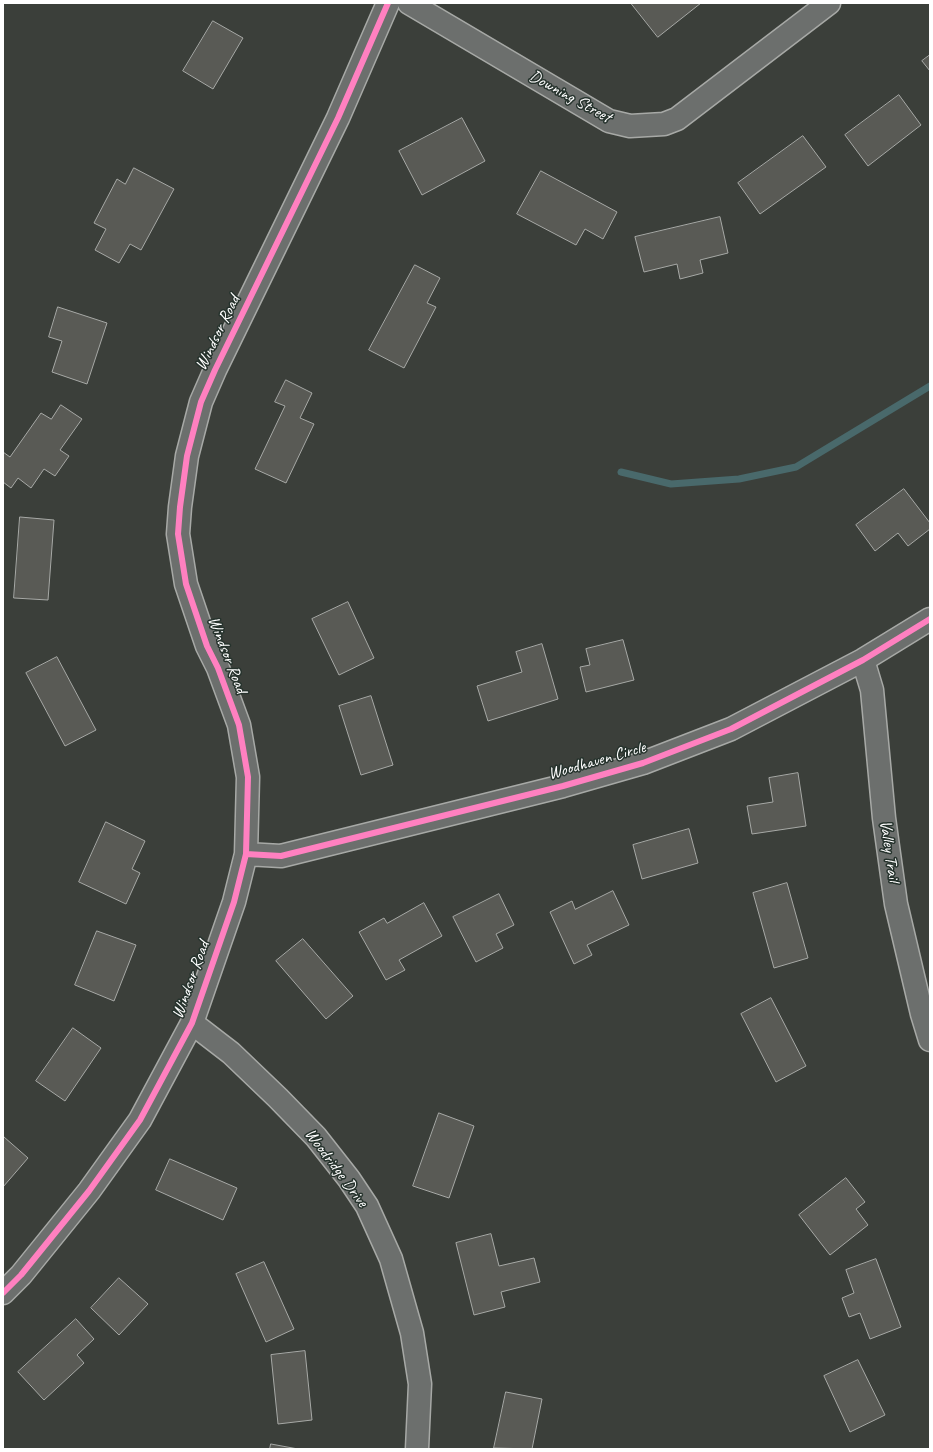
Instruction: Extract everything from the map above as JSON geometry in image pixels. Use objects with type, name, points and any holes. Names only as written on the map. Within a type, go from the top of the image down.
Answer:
[{"type":"street","name":"Windsor Road","points":[[3,1292],[21,1275],[89,1191],[140,1120],[192,1023],[234,902],[246,854],[248,777],[239,725],[218,668],[207,646],[186,584],[178,534],[187,456],[201,402],[215,370],[338,118],[388,3]]},
{"type":"street","name":"Downing Street","points":[[409,3],[609,121],[630,126],[664,124],[677,119],[829,3]]},
{"type":"street","name":"Woodhaven Circle","points":[[246,854],[281,856],[563,786],[643,763],[731,729],[863,660],[930,619]]},
{"type":"street","name":"Valley Trail","points":[[863,660],[872,690],[884,818],[896,904],[922,1014],[930,1040]]},
{"type":"street","name":"Woodridge Drive","points":[[192,1023],[231,1053],[278,1098],[316,1138],[349,1179],[367,1206],[392,1259],[412,1333],[420,1384],[417,1449]]},
{"type":"building","points":[[631,3],[701,3],[658,37]]},
{"type":"building","points":[[213,21],[243,38],[213,89],[183,71]]},
{"type":"building","points":[[930,55],[930,71],[922,61]]},
{"type":"building","points":[[899,95],[921,125],[868,166],[845,135]]},
{"type":"building","points":[[462,118],[485,161],[422,195],[399,151]]},
{"type":"building","points":[[803,136],[826,167],[760,214],[738,183]]},
{"type":"building","points":[[134,168],[174,189],[141,250],[130,244],[119,263],[95,250],[106,229],[94,223],[117,179],[125,184]]},
{"type":"building","points":[[541,171],[617,212],[603,239],[585,229],[576,245],[517,214]]},
{"type":"building","points":[[720,217],[728,253],[700,260],[703,273],[680,279],[677,264],[644,272],[635,237]]},
{"type":"building","points":[[415,265],[440,278],[427,303],[436,307],[404,368],[369,350]]},
{"type":"building","points":[[58,307],[107,323],[87,384],[52,372],[62,341],[49,337]]},
{"type":"building","points":[[286,380],[312,393],[300,418],[314,424],[286,483],[255,469],[285,406],[275,402]]},
{"type":"building","points":[[61,405],[82,419],[60,450],[69,456],[55,476],[44,469],[31,488],[18,478],[11,488],[3,482],[3,452],[10,457],[41,413],[51,419]]},
{"type":"building","points":[[904,489],[930,523],[930,529],[908,546],[898,533],[875,551],[856,525]]},
{"type":"building","points":[[20,517],[54,520],[48,600],[14,598]]},
{"type":"building","points":[[348,602],[374,658],[339,675],[312,619]]},
{"type":"building","points":[[623,640],[634,680],[586,692],[580,667],[590,665],[586,649]]},
{"type":"building","points":[[542,644],[558,699],[488,721],[477,686],[522,672],[516,652]]},
{"type":"building","points":[[57,657],[96,730],[65,746],[26,673]]},
{"type":"building","points":[[371,696],[393,765],[361,775],[339,706]]},
{"type":"building","points":[[798,773],[806,826],[752,834],[747,806],[773,802],[769,778]]},
{"type":"building","points":[[106,822],[145,841],[132,869],[140,873],[126,904],[79,882]]},
{"type":"building","points":[[689,829],[698,863],[642,879],[633,845]]},
{"type":"building","points":[[787,883],[808,958],[774,968],[753,893]]},
{"type":"building","points":[[613,891],[629,925],[587,945],[592,955],[574,964],[550,912],[572,901],[575,909]]},
{"type":"building","points":[[499,894],[514,925],[496,934],[503,948],[476,962],[453,917]]},
{"type":"building","points":[[424,903],[442,936],[399,960],[405,970],[386,980],[359,932],[384,918],[387,923]]},
{"type":"building","points":[[97,931],[136,945],[114,1001],[75,985]]},
{"type":"building","points":[[303,939],[353,996],[326,1019],[276,961]]},
{"type":"building","points":[[771,998],[806,1066],[776,1082],[741,1014]]},
{"type":"building","points":[[73,1028],[101,1048],[65,1101],[36,1081]]},
{"type":"building","points":[[439,1113],[474,1126],[449,1198],[413,1186]]},
{"type":"building","points":[[4,1137],[28,1158],[3,1187],[3,1139]]},
{"type":"building","points":[[170,1159],[237,1188],[223,1220],[156,1190]]},
{"type":"building","points":[[846,1178],[865,1202],[856,1209],[868,1225],[830,1255],[799,1215]]},
{"type":"building","points":[[491,1234],[499,1266],[534,1258],[540,1282],[501,1292],[505,1307],[474,1315],[456,1243]]},
{"type":"building","points":[[876,1259],[901,1327],[870,1339],[860,1313],[849,1317],[842,1298],[854,1293],[846,1270]]},
{"type":"building","points":[[264,1262],[294,1329],[266,1342],[236,1274]]},
{"type":"building","points":[[119,1278],[148,1304],[119,1335],[91,1308]]},
{"type":"building","points":[[76,1319],[94,1339],[77,1355],[84,1363],[44,1400],[18,1372]]},
{"type":"building","points":[[305,1351],[312,1420],[278,1424],[271,1355]]},
{"type":"building","points":[[858,1360],[885,1415],[850,1432],[824,1376]]},
{"type":"building","points":[[506,1392],[542,1399],[532,1449],[494,1448]]},
{"type":"building","points":[[271,1444],[298,1449],[270,1449]]},
{"type":"waterway","points":[[621,472],[671,484],[739,479],[796,467],[930,386]]},
{"type":"cycle path","points":[[3,1293],[21,1275],[89,1191],[140,1120],[192,1023],[234,902],[246,854],[248,777],[239,725],[218,668],[207,646],[186,584],[178,534],[187,456],[201,402],[215,370],[338,118],[388,3]]},
{"type":"cycle path","points":[[246,854],[281,856],[563,786],[643,763],[731,729],[863,660],[930,619]]}]
